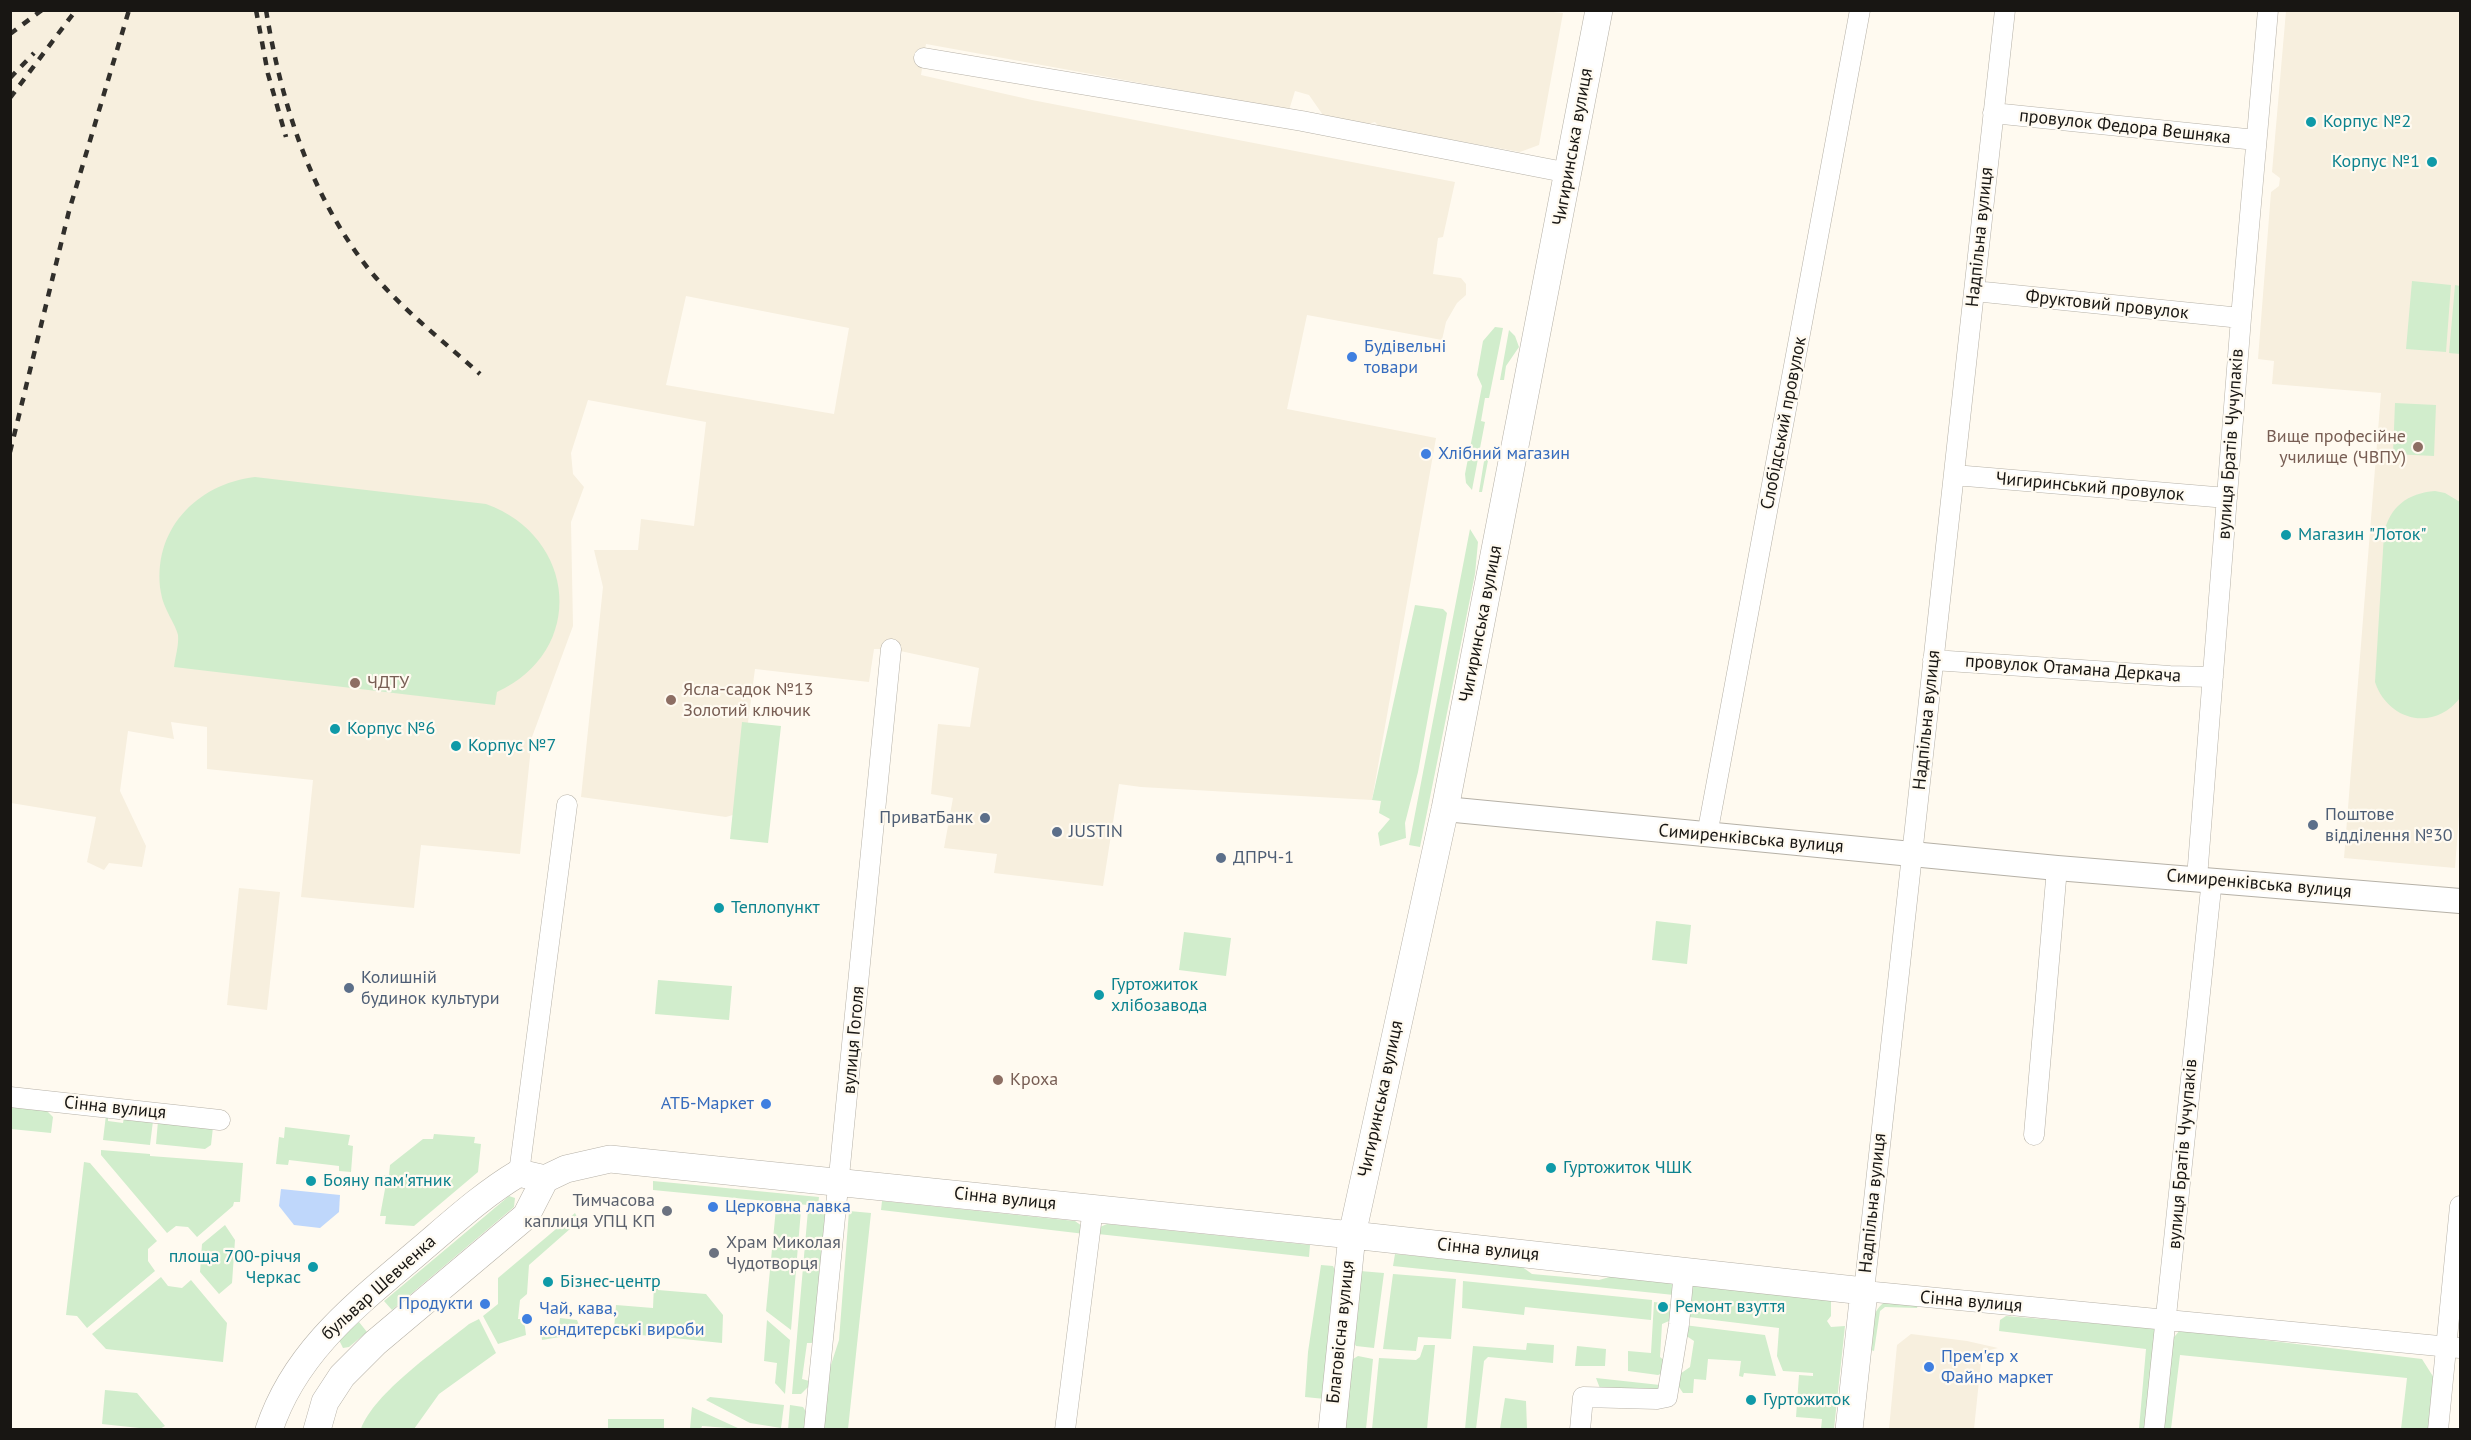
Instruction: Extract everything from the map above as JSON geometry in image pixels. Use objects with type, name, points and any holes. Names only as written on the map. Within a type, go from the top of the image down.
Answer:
[{"type":"main road","name":"Чигиринська вулиця","points":[[1352,1235],[1445,809],[1599,10]]},
{"type":"main road","name":"Сінна вулиця","points":[[545,1179],[566,1169],[610,1159],[1352,1235],[1864,1291]]},
{"type":"main road","points":[[274,1417],[319,1421],[332,1389],[357,1359],[526,1216],[545,1179],[519,1173]]},
{"type":"main road","name":"бульвар Шевченка","points":[[274,1417],[297,1369],[339,1321],[484,1197],[519,1173]]},
{"type":"main road","name":"Благовісна вулиця","points":[[1332,1430],[1352,1235]]},
{"type":"main road","name":"Надпільна вулиця","points":[[1849,1430],[1864,1291]]},
{"type":"street","name":"Слобідський провулок","points":[[1707,835],[1860,10]]},
{"type":"street","name":"Надпільна вулиця","points":[[1864,1291],[2005,10]]},
{"type":"street","name":"вулиця Братів Чучупаків","points":[[2154,1430],[2166,1320],[2204,879],[2213,677],[2268,10]]},
{"type":"street","points":[[924,58],[1302,121],[1569,173]]},
{"type":"street","name":"провулок Федора Вешняка","points":[[1993,113],[2256,140]]},
{"type":"street","name":"Фруктовий провулок","points":[[1974,291],[2241,318]]},
{"type":"street","name":"Чигиринський провулок","points":[[1953,475],[2227,498]]},
{"type":"street","name":"вулиця Гоголя","points":[[814,1430],[891,649]]},
{"type":"street","name":"провулок Отамана Деркача","points":[[1933,660],[2213,677]]},
{"type":"street","points":[[519,1173],[567,805]]},
{"type":"street","name":"Симиренківська вулиця","points":[[1445,809],[2056,868],[2460,901]]},
{"type":"street","points":[[2034,1135],[2056,868]]},
{"type":"street","name":"Сінна вулиця","points":[[10,1097],[220,1120]]},
{"type":"street","points":[[2438,1430],[2454,1348],[2460,1206]]},
{"type":"street","points":[[1065,1430],[1093,1208]]},
{"type":"street","points":[[1580,1430],[1583,1397],[1657,1400],[1667,1397],[1680,1324],[1684,1271]]},
{"type":"street","name":"Сінна вулиця","points":[[1864,1291],[2454,1348]]},
{"type":"shaded area","points":[[1534,10],[1563,13],[1539,145],[1520,152],[1379,127],[1375,122],[1362,126],[1325,118],[1309,95],[1295,91],[1289,110],[926,44],[921,75],[1032,100],[1455,182],[1443,237],[1438,238],[1433,274],[1461,278],[1466,284],[1466,295],[1457,303],[1446,322],[1442,340],[1307,315],[1287,409],[1436,438],[1372,800],[1119,784],[1103,886],[994,873],[997,854],[944,848],[953,798],[931,794],[938,724],[970,727],[979,668],[891,649],[874,649],[869,682],[755,669],[736,814],[726,817],[581,797],[603,587],[594,550],[638,550],[641,519],[694,526],[706,422],[588,400],[571,453],[573,474],[584,487],[571,522],[573,626],[532,737],[520,854],[421,845],[414,908],[301,897],[313,780],[207,769],[207,727],[171,722],[174,739],[128,731],[120,791],[146,846],[142,867],[109,863],[104,870],[87,862],[96,817],[11,803],[10,11]],"holes":[[[686,296],[849,328],[834,414],[666,385]]]},
{"type":"shaded area","name":"Вище професійне училище (ЧВПУ)","points":[[2286,11],[2460,11],[2460,802],[2455,868],[2344,858],[2381,393],[2272,384],[2274,361],[2258,359],[2271,192],[2279,186],[2280,178],[2272,172]]},
{"type":"shaded area","points":[[239,888],[280,892],[267,1010],[227,1005]]},
{"type":"shaded area","name":"Прем'єр х Файно маркет","points":[[1911,1334],[1967,1341],[1998,1348],[1982,1352],[1974,1429],[1889,1429],[1897,1345]]},
{"type":"green space","points":[[2412,281],[2451,285],[2446,352],[2406,349]]},
{"type":"green space","points":[[2455,285],[2460,286],[2460,354],[2449,353]]},
{"type":"green space","points":[[1495,327],[1503,328],[1489,398],[1485,398],[1481,421],[1485,422],[1472,490],[1466,483],[1465,474],[1482,386],[1477,375],[1483,341]]},
{"type":"green space","points":[[1509,330],[1515,336],[1519,347],[1506,366],[1504,380],[1500,380]]},
{"type":"green space","points":[[2395,403],[2436,405],[2434,456],[2393,454]]},
{"type":"green space","points":[[1486,449],[1490,450],[1482,492],[1479,492]]},
{"type":"green space","points":[[255,477],[486,504],[516,520],[539,542],[553,567],[559,595],[557,623],[546,650],[526,674],[497,692],[495,705],[174,667],[178,635],[162,599],[160,571],[163,550],[171,531],[182,514],[214,489],[234,481]]},
{"type":"green space","points":[[2435,491],[2445,493],[2460,502],[2460,698],[2449,709],[2425,718],[2401,713],[2390,706],[2381,695],[2375,682],[2384,534],[2387,524],[2395,509],[2408,498]]},
{"type":"green space","points":[[1470,529],[1478,542],[1475,574],[1420,847],[1409,845]]},
{"type":"green space","points":[[1415,605],[1443,609],[1447,613],[1418,772],[1405,823],[1406,838],[1380,846],[1378,833],[1390,819],[1379,813],[1381,801],[1372,800]]},
{"type":"green space","points":[[742,722],[781,726],[768,843],[730,839]]},
{"type":"green space","points":[[1656,921],[1691,925],[1687,964],[1652,960]]},
{"type":"green space","points":[[1184,932],[1231,938],[1226,976],[1179,970]]},
{"type":"green space","points":[[658,980],[732,986],[729,1020],[655,1014]]},
{"type":"green space","points":[[11,1105],[45,1109],[53,1117],[51,1133],[11,1129]]},
{"type":"green space","points":[[106,1115],[108,1121],[123,1123],[124,1117],[153,1121],[150,1145],[103,1140]]},
{"type":"green space","points":[[158,1121],[213,1127],[211,1145],[205,1149],[156,1144]]},
{"type":"green space","points":[[285,1127],[350,1135],[348,1145],[353,1146],[351,1172],[339,1171],[339,1166],[289,1160],[288,1165],[276,1164],[279,1137],[284,1138]]},
{"type":"green space","points":[[434,1134],[475,1137],[474,1143],[481,1144],[478,1172],[414,1226],[385,1224],[386,1216],[380,1216],[385,1189],[384,1175],[389,1175],[390,1165],[423,1139],[433,1139]]},
{"type":"green space","points":[[101,1150],[243,1163],[240,1202],[234,1202],[233,1206],[197,1237],[188,1227],[176,1226],[167,1233],[101,1155]]},
{"type":"green space","points":[[84,1162],[90,1163],[157,1241],[148,1249],[148,1261],[155,1271],[87,1328],[77,1316],[66,1315]]},
{"type":"green space","points":[[653,1181],[819,1197],[818,1206],[653,1190]]},
{"type":"green space","points":[[509,1196],[515,1198],[514,1207],[392,1310],[384,1301]]},
{"type":"green space","points":[[882,1201],[1075,1221],[1082,1226],[1085,1234],[881,1210]]},
{"type":"green space","points":[[776,1208],[801,1210],[791,1330],[766,1311]]},
{"type":"green space","points":[[808,1210],[829,1211],[818,1343],[807,1343],[802,1379],[813,1382],[801,1394],[792,1394]]},
{"type":"green space","points":[[849,1211],[871,1213],[848,1429],[823,1430],[828,1374],[839,1340]]},
{"type":"green space","points":[[575,1213],[579,1221],[529,1265],[527,1294],[520,1300],[518,1319],[524,1319],[526,1335],[498,1344],[483,1316],[498,1304],[498,1278]]},
{"type":"green space","points":[[1107,1224],[1310,1245],[1309,1257],[1098,1234],[1100,1227]]},
{"type":"green space","points":[[225,1225],[235,1240],[232,1283],[219,1294],[200,1272],[202,1244]]},
{"type":"green space","points":[[1395,1254],[1521,1266],[1532,1274],[1599,1280],[1613,1276],[1668,1281],[1675,1287],[1674,1295],[1393,1266]]},
{"type":"green space","points":[[1321,1265],[1333,1266],[1337,1275],[1325,1399],[1305,1397],[1308,1352]]},
{"type":"green space","points":[[1360,1271],[1384,1273],[1374,1348],[1356,1346],[1353,1341]]},
{"type":"green space","points":[[1393,1274],[1456,1279],[1451,1339],[1418,1337],[1416,1351],[1383,1349]]},
{"type":"green space","points":[[161,1277],[168,1286],[182,1288],[191,1280],[227,1323],[223,1362],[106,1349],[92,1334]]},
{"type":"green space","points":[[658,1281],[658,1290],[706,1294],[723,1315],[722,1343],[610,1334],[564,1336],[542,1340],[540,1324],[559,1326],[560,1318],[577,1320],[580,1328],[614,1329],[616,1305],[653,1308],[654,1284]]},
{"type":"green space","points":[[1463,1281],[1652,1300],[1651,1320],[1525,1307],[1524,1315],[1462,1308]]},
{"type":"green space","points":[[1693,1285],[1831,1300],[1831,1316],[1827,1321],[1831,1327],[1845,1326],[1834,1429],[1821,1429],[1822,1419],[1796,1417],[1799,1375],[1813,1376],[1813,1373],[1783,1371],[1777,1356],[1779,1328],[1689,1317],[1684,1303]]},
{"type":"green space","points":[[1654,1302],[1677,1305],[1676,1318],[1662,1324],[1660,1357],[1670,1365],[1666,1372],[1658,1375],[1628,1371],[1628,1351],[1651,1353]]},
{"type":"green space","points":[[1885,1302],[1918,1305],[1917,1308],[1885,1307],[1880,1311],[1874,1351],[1871,1350],[1872,1323],[1876,1311]]},
{"type":"green space","points":[[2006,1316],[2153,1328],[2159,1335],[2149,1429],[2139,1429],[2146,1349],[1999,1331],[2000,1320]]},
{"type":"green space","points":[[479,1319],[496,1353],[439,1394],[414,1429],[361,1429],[379,1401],[408,1372],[469,1324]]},
{"type":"green space","points":[[767,1320],[790,1340],[785,1394],[775,1383],[777,1363],[764,1361]]},
{"type":"green space","points":[[359,1322],[367,1332],[349,1347],[343,1348],[339,1340]]},
{"type":"green space","points":[[1684,1325],[1765,1335],[1776,1376],[1744,1373],[1743,1377],[1739,1376],[1741,1361],[1708,1359],[1706,1380],[1694,1379],[1693,1393],[1683,1393],[1677,1384],[1677,1376],[1690,1367],[1694,1341],[1682,1333]]},
{"type":"green space","points":[[2180,1330],[2422,1359],[2434,1378],[2430,1429],[2401,1429],[2407,1378],[2180,1355],[2171,1429],[2164,1430],[2172,1354],[2170,1342]]},
{"type":"green space","points":[[1527,1343],[1554,1345],[1553,1363],[1488,1357],[1484,1361],[1476,1429],[1465,1429],[1473,1346],[1526,1350]]},
{"type":"green space","points":[[1424,1345],[1435,1345],[1427,1429],[1372,1429],[1379,1358],[1416,1360],[1420,1357]]},
{"type":"green space","points":[[1577,1346],[1606,1349],[1605,1366],[1575,1366]]},
{"type":"green space","points":[[1358,1356],[1373,1359],[1366,1429],[1343,1430],[1353,1359]]},
{"type":"green space","points":[[1596,1378],[1660,1385],[1659,1395],[1601,1391]]},
{"type":"green space","points":[[105,1390],[137,1393],[165,1426],[158,1430],[102,1424]]},
{"type":"green space","points":[[710,1397],[784,1405],[781,1428],[750,1423],[706,1400]]},
{"type":"green space","points":[[1505,1398],[1526,1401],[1527,1429],[1500,1429]]},
{"type":"green space","points":[[790,1405],[803,1407],[808,1415],[805,1429],[788,1430]]},
{"type":"green space","points":[[692,1407],[740,1429],[702,1426],[701,1429],[690,1429]]},
{"type":"green space","points":[[608,1419],[664,1419],[664,1429],[608,1429]]},
{"type":"water","points":[[281,1189],[340,1195],[339,1212],[320,1228],[294,1225],[279,1206]]},
{"type":"railway","points":[[10,34],[42,10]]},
{"type":"railway","points":[[10,98],[76,10]]},
{"type":"railway","points":[[10,452],[69,211],[129,10]]},
{"type":"railway","points":[[256,10],[268,74],[286,137]]},
{"type":"railway","points":[[266,10],[280,79],[290,112],[301,146],[329,209],[347,239],[379,282],[421,323],[480,374]]},
{"type":"railway","points":[[10,78],[34,53]]},
{"type":"place","name":"Корпус №2","points":[[2311,122]]},
{"type":"place","name":"Корпус №1","points":[[2432,162]]},
{"type":"place","name":"Будівельні товари","points":[[1352,357]]},
{"type":"place","name":"Вище професійне училище (ЧВПУ)","points":[[2418,447]]},
{"type":"place","name":"Хлібний магазин","points":[[1426,454]]},
{"type":"place","name":"Магазин \"Лоток\"","points":[[2286,535]]},
{"type":"place","name":"ЧДТУ","points":[[355,683]]},
{"type":"place","name":"Ясла-садок №13 Золотий ключик","points":[[671,700]]},
{"type":"place","name":"Корпус №6","points":[[335,729]]},
{"type":"place","name":"Корпус №7","points":[[456,746]]},
{"type":"place","name":"ПриватБанк","points":[[985,818]]},
{"type":"place","name":"Поштове відділення №30","points":[[2313,825]]},
{"type":"place","name":"JUSTIN","points":[[1057,832]]},
{"type":"place","name":"ДПРЧ-1","points":[[1221,858]]},
{"type":"place","name":"Теплопункт","points":[[719,908]]},
{"type":"place","name":"Колишній будинок культури","points":[[349,988]]},
{"type":"place","name":"Гуртожиток хлібозавода","points":[[1099,995]]},
{"type":"place","name":"Кроха","points":[[998,1080]]},
{"type":"place","name":"АТБ-Маркет","points":[[766,1104]]},
{"type":"place","name":"Гуртожиток ЧШК","points":[[1551,1168]]},
{"type":"place","name":"Бояну пам'ятник","points":[[311,1181]]},
{"type":"place","name":"Церковна лавка","points":[[713,1207]]},
{"type":"place","name":"Тимчасова каплиця УПЦ КП","points":[[667,1211]]},
{"type":"place","name":"Храм Миколая Чудотворця","points":[[714,1253]]},
{"type":"place","name":"площа 700-річчя Черкас","points":[[313,1267]]},
{"type":"place","name":"Бізнес-центр","points":[[548,1282]]},
{"type":"place","name":"Продукти","points":[[485,1304]]},
{"type":"place","name":"Ремонт взуття","points":[[1663,1307]]},
{"type":"place","name":"Чай, кава, кондитерські вироби","points":[[527,1319]]},
{"type":"place","name":"Прем'єр х Файно маркет","points":[[1929,1367]]},
{"type":"place","name":"Гуртожиток","points":[[1751,1400]]}]
